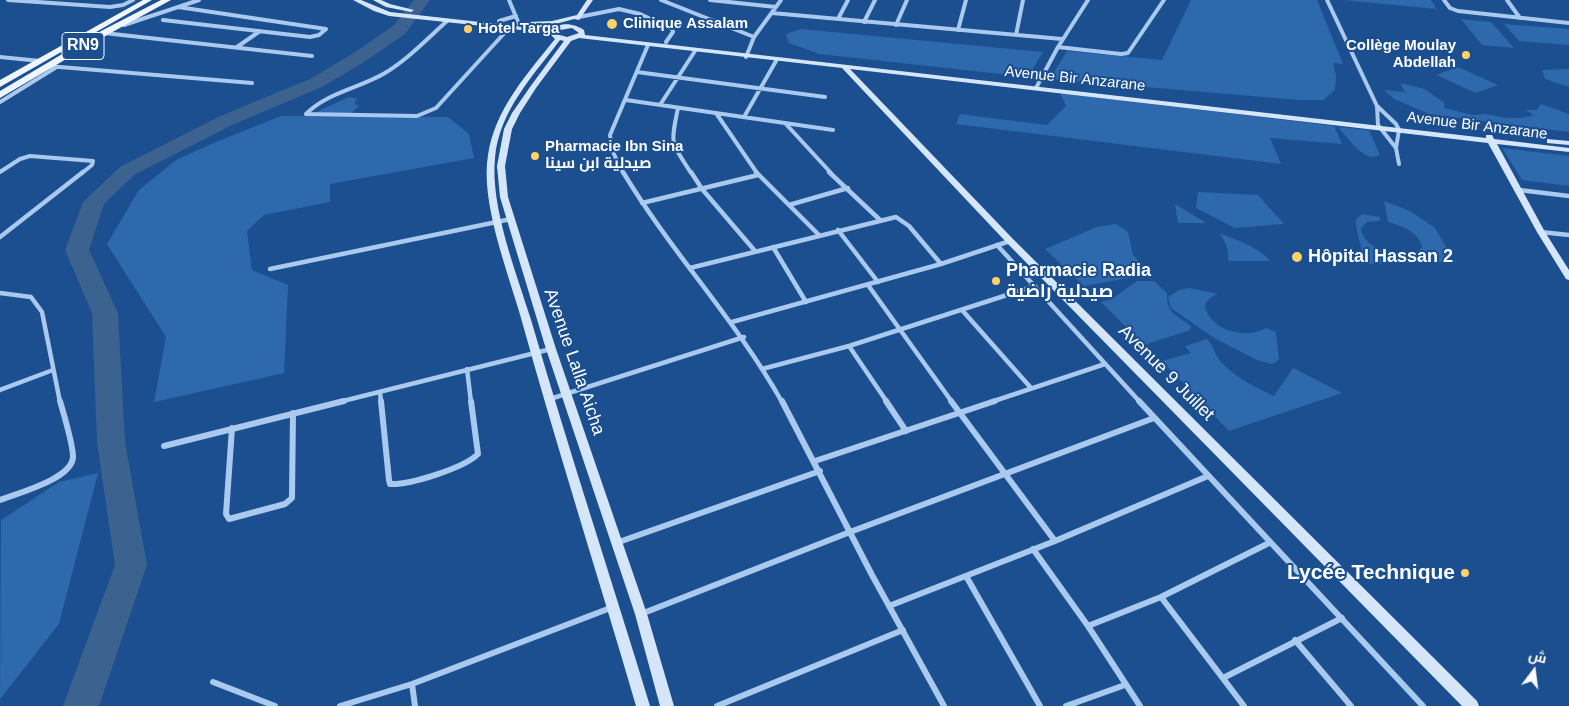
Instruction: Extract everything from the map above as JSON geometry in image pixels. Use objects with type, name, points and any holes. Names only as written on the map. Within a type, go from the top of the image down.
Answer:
[{"type":"main road","name":"RN9","points":[[0,84],[148,0]]},
{"type":"main road","name":"RN9","points":[[0,95],[51,67],[104,33],[167,0]]},
{"type":"street","points":[[8,0],[110,7],[123,5],[133,0]]},
{"type":"street","points":[[116,27],[199,0]]},
{"type":"street","name":"Avenue Bir Anzarane","points":[[356,0],[376,10],[522,24],[648,45],[695,51],[747,54],[776,61],[842,65]]},
{"type":"street","name":"Avenue Bir Anzarane","points":[[376,0],[400,12],[424,19],[666,42],[747,54],[1490,138],[1569,150]]},
{"type":"street","points":[[509,0],[522,24],[552,23],[617,9],[636,12],[672,29],[673,32],[666,42]]},
{"type":"street","points":[[568,33],[590,0]]},
{"type":"street","points":[[661,0],[754,38]]},
{"type":"street","points":[[710,0],[776,7]]},
{"type":"street","points":[[747,54],[754,38],[781,0]]},
{"type":"street","points":[[838,19],[848,0]]},
{"type":"street","points":[[864,22],[875,0]]},
{"type":"street","points":[[896,25],[907,0]]},
{"type":"street","points":[[958,30],[966,0]]},
{"type":"street","points":[[1016,35],[1023,0]]},
{"type":"street","points":[[1037,86],[1062,40],[1087,0]]},
{"type":"street","points":[[1058,47],[1122,54],[1131,50],[1164,0]]},
{"type":"street","points":[[1327,0],[1377,106],[1397,127],[1396,148],[1399,164]]},
{"type":"street","points":[[1444,0],[1453,10],[1569,24]]},
{"type":"street","points":[[1507,0],[1520,18]]},
{"type":"street","points":[[162,20],[313,37],[321,34],[326,29],[178,7]]},
{"type":"street","points":[[772,13],[1062,40]]},
{"type":"street","points":[[499,22],[516,16]]},
{"type":"street","points":[[568,33],[568,26],[579,17]]},
{"type":"street","points":[[447,21],[404,59],[384,73],[316,105],[306,114],[417,116],[424,114],[436,108],[509,28]]},
{"type":"street","points":[[237,47],[260,31]]},
{"type":"street","points":[[104,33],[312,56]]},
{"type":"street","name":"Avenue Lalla Aicha","points":[[568,33],[516,113],[508,129],[501,170],[504,197],[551,349],[568,394],[615,543],[641,614],[666,706]]},
{"type":"street","name":"Avenue Lalla Aicha","points":[[568,33],[512,100],[503,116],[496,132],[491,159],[491,183],[499,222],[535,353],[643,706]]},
{"type":"street","points":[[648,45],[610,135],[610,142],[618,164],[642,203],[744,337],[815,461],[850,532],[944,706]]},
{"type":"street","points":[[660,105],[695,51]]},
{"type":"street","points":[[0,57],[40,61]]},
{"type":"street","points":[[744,117],[776,61]]},
{"type":"street","name":"Avenue 9 Juillet","points":[[842,65],[1010,241],[1472,706]]},
{"type":"street","points":[[0,102],[51,67],[252,84]]},
{"type":"street","points":[[637,72],[825,97]]},
{"type":"street","points":[[626,100],[833,130]]},
{"type":"street","points":[[1377,106],[1377,125],[1396,148]]},
{"type":"street","points":[[678,108],[672,138],[673,145],[702,189],[755,251]]},
{"type":"street","points":[[716,114],[758,175],[819,235]]},
{"type":"street","points":[[784,122],[816,159],[880,220]]},
{"type":"street","points":[[1490,138],[1540,232],[1569,276]]},
{"type":"street","name":"Avenue Bir Anzarane","points":[[1490,138],[1569,143]]},
{"type":"street","points":[[0,172],[20,159],[30,156],[93,161],[92,165],[0,237]]},
{"type":"street","points":[[642,203],[758,175]]},
{"type":"street","points":[[789,205],[848,188]]},
{"type":"street","points":[[1519,190],[1569,196]]},
{"type":"street","points":[[690,268],[896,217],[902,219],[941,264]]},
{"type":"street","points":[[270,269],[510,219]]},
{"type":"street","points":[[838,230],[878,282]]},
{"type":"street","points":[[1540,232],[1569,235]]},
{"type":"street","points":[[732,322],[941,264],[1010,241]]},
{"type":"street","points":[[997,246],[1269,543],[1342,618],[1423,706]]},
{"type":"street","points":[[773,247],[806,302]]},
{"type":"street","points":[[868,285],[960,414],[1055,540]]},
{"type":"street","points":[[762,369],[849,346],[1035,286]]},
{"type":"street","points":[[0,293],[26,296],[35,300],[42,312],[53,370],[74,456],[71,466],[62,475],[17,495],[0,500]]},
{"type":"street","points":[[962,310],[1031,388]]},
{"type":"street","points":[[550,400],[744,337]]},
{"type":"street","points":[[849,346],[906,431]]},
{"type":"street","points":[[164,446],[551,349]]},
{"type":"street","points":[[815,461],[1105,364]]},
{"type":"street","points":[[380,392],[390,484],[410,483],[475,458],[478,454],[467,369]]},
{"type":"street","points":[[0,390],[53,370]]},
{"type":"street","points":[[232,428],[226,514],[229,519],[285,504],[292,498],[293,413]]},
{"type":"street","points":[[641,614],[850,532],[1154,418]]},
{"type":"street","points":[[615,543],[820,471]]},
{"type":"street","points":[[889,606],[1033,549],[1208,476]]},
{"type":"street","points":[[1088,626],[1161,597],[1269,543]]},
{"type":"street","points":[[1033,549],[1088,626],[1140,706]]},
{"type":"street","points":[[966,576],[1040,706]]},
{"type":"street","points":[[1161,597],[1244,706]]},
{"type":"street","points":[[340,706],[412,684],[613,607]]},
{"type":"street","points":[[1223,678],[1295,640],[1342,618]]},
{"type":"street","points":[[717,706],[903,630]]},
{"type":"street","points":[[1295,640],[1350,706]]},
{"type":"street","points":[[213,682],[275,706]]},
{"type":"street","points":[[412,684],[415,706]]},
{"type":"street","points":[[1066,706],[1125,685]]},
{"type":"shaded area","points":[[1191,0],[1317,0],[1343,64],[1333,63],[1336,76],[1335,90],[1323,100],[1299,100],[1050,79],[1067,51],[1162,60]]},
{"type":"shaded area","points":[[1343,0],[1431,0],[1437,9]]},
{"type":"shaded area","points":[[1461,19],[1491,22],[1514,48],[1482,45]]},
{"type":"shaded area","points":[[1504,24],[1569,29],[1569,45],[1519,41]]},
{"type":"shaded area","points":[[801,29],[1043,52],[1028,77],[819,54],[789,43],[786,34]]},
{"type":"shaded area","points":[[1458,67],[1498,85],[1476,93],[1436,75]]},
{"type":"shaded area","points":[[1569,69],[1569,87],[1545,79],[1542,70]]},
{"type":"shaded area","points":[[1400,83],[1425,89],[1444,103],[1444,108],[1473,115],[1486,114],[1506,118],[1522,118],[1534,115],[1525,110],[1537,110],[1541,104],[1569,114],[1569,132],[1429,114],[1394,99],[1384,90],[1405,92]]},
{"type":"shaded area","points":[[1060,93],[1334,126],[1342,144],[1270,138],[1281,164],[956,124],[960,114],[1047,125],[1066,106]]},
{"type":"shaded area","points":[[349,97],[357,99],[354,104],[359,106],[350,114],[316,112]]},
{"type":"shaded area","points":[[281,116],[448,117],[469,134],[474,158],[330,184],[330,202],[264,215],[247,231],[252,270],[288,285],[284,373],[154,402],[166,337],[107,244],[139,190],[176,160]]},
{"type":"shaded area","points":[[1338,127],[1369,130],[1380,155],[1374,157],[1362,153]]},
{"type":"shaded area","points":[[1502,148],[1569,156],[1569,186],[1522,180]]},
{"type":"shaded area","points":[[1198,192],[1258,195],[1284,224],[1235,228],[1196,208]]},
{"type":"shaded area","points":[[1384,201],[1410,211],[1435,228],[1455,262],[1366,264],[1356,223],[1356,219],[1362,214],[1380,217],[1380,221],[1367,222],[1361,228],[1363,236],[1378,249],[1388,253],[1409,255],[1417,252],[1422,246],[1417,236],[1413,233],[1404,227],[1388,222]]},
{"type":"shaded area","points":[[1175,204],[1206,223],[1178,223]]},
{"type":"shaded area","points":[[1116,224],[1128,232],[1133,255],[1147,270],[1145,275],[1084,286],[1045,249],[1097,227]]},
{"type":"shaded area","points":[[1219,233],[1253,247],[1270,261],[1228,261],[1226,246]]},
{"type":"shaded area","points":[[1137,281],[1154,281],[1167,293],[1170,309],[1191,326],[1190,330],[1144,345],[1101,302],[1112,299]]},
{"type":"shaded area","points":[[1190,288],[1218,294],[1209,299],[1205,307],[1209,315],[1222,327],[1240,333],[1258,332],[1266,328],[1276,332],[1279,360],[1272,364],[1257,360],[1214,338],[1171,308],[1168,297],[1179,290]]},
{"type":"shaded area","points":[[1207,339],[1219,360],[1227,368],[1246,382],[1274,396],[1293,368],[1342,393],[1229,431],[1162,361],[1191,353],[1185,346]]},
{"type":"shaded area","points":[[98,473],[59,624],[0,699],[1,520],[59,482]]},
{"type":"waterway","points":[[81,706],[131,565],[111,442],[105,313],[77,250],[94,202],[127,171],[225,121],[316,83],[358,58],[399,30],[422,0]]},
{"type":"place","name":"Clinique Assalam","points":[[612,24]]},
{"type":"place","name":"Hotel Targa","points":[[468,29]]},
{"type":"place","name":"Collège Moulay Abdellah","points":[[1466,55]]},
{"type":"place","name":"Pharmacie Ibn Sina صيدلية ابن سينا","points":[[535,156]]},
{"type":"place","name":"Hôpital Hassan 2","points":[[1297,257]]},
{"type":"place","name":"Pharmacie Radia صيدلية راضية","points":[[996,281]]},
{"type":"place","name":"Lycée Technique","points":[[1465,573]]}]
